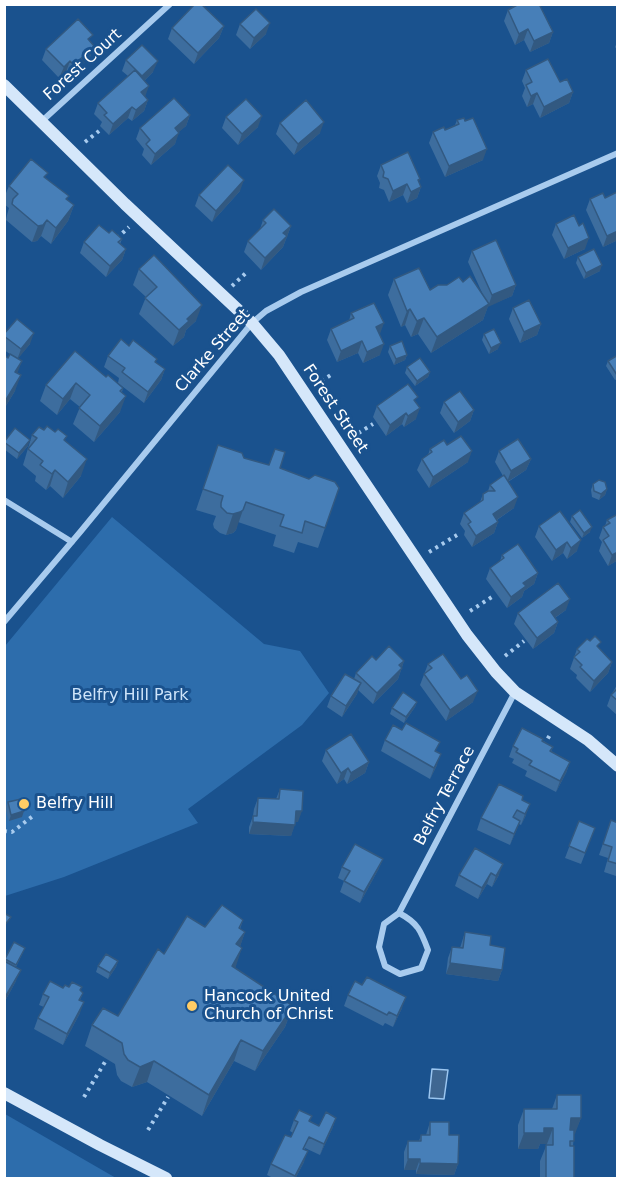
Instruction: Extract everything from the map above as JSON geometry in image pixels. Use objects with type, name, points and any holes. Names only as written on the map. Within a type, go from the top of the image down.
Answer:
[{"type":"street","name":"Forest Court","points":[[42,121],[170,4]]},
{"type":"street","name":"Forest Street","points":[[4,85],[265,337],[467,635],[496,672],[515,692],[577,732],[618,765]]},
{"type":"street","name":"Clarke Street","points":[[4,622],[252,323],[266,311],[301,292],[618,153]]},
{"type":"street","points":[[4,500],[72,542]]},
{"type":"street","name":"Belfry Terrace","points":[[399,913],[409,919],[421,932],[428,950],[421,968],[400,974],[385,966],[379,947],[384,924],[399,913],[515,692]]},
{"type":"street","points":[[4,1093],[166,1179]]},
{"type":"path","points":[[85,142],[99,131]]},
{"type":"path","points":[[112,242],[130,226]]},
{"type":"path","points":[[231,286],[248,271]]},
{"type":"path","points":[[315,386],[334,373]]},
{"type":"path","points":[[351,438],[373,424]]},
{"type":"path","points":[[429,552],[457,535]]},
{"type":"path","points":[[470,611],[495,595]]},
{"type":"path","points":[[505,656],[524,641]]},
{"type":"path","points":[[544,745],[551,733]]},
{"type":"path","points":[[4,831],[12,832],[33,816]]},
{"type":"path","points":[[84,1097],[105,1062]]},
{"type":"path","points":[[148,1130],[168,1097]]},
{"type":"green space","name":"Belfry Hill Park","points":[[112,517],[264,644],[300,651],[329,693],[302,725],[188,809],[198,823],[64,877],[5,896],[5,646]]},
{"type":"green space","points":[[5,1114],[116,1178],[5,1178]]},
{"type":"shaded area","points":[[432,1069],[448,1070],[444,1099],[429,1098]]},
{"type":"building","points":[[195,4],[201,4],[224,26],[198,53],[172,28]]},
{"type":"building","points":[[519,4],[539,4],[553,32],[534,41],[528,29],[519,34],[508,10]]},
{"type":"building","points":[[256,9],[270,23],[254,38],[240,24]]},
{"type":"building","points":[[78,19],[93,35],[88,39],[94,46],[74,65],[70,61],[64,67],[46,49]]},
{"type":"building","points":[[142,45],[158,61],[142,76],[126,60]]},
{"type":"building","points":[[548,59],[560,82],[567,79],[573,92],[544,107],[537,93],[531,96],[526,85],[532,82],[526,70]]},
{"type":"building","points":[[135,70],[149,86],[141,92],[148,100],[136,110],[132,107],[113,124],[104,115],[107,113],[98,103]]},
{"type":"building","points":[[174,98],[190,115],[175,128],[179,133],[155,154],[146,144],[150,140],[140,128]]},
{"type":"building","points":[[246,99],[262,116],[242,134],[226,117]]},
{"type":"building","points":[[306,100],[324,122],[298,144],[280,123]]},
{"type":"building","points":[[464,118],[465,121],[473,118],[487,149],[449,166],[433,132],[459,124],[457,120]]},
{"type":"building","points":[[408,152],[420,179],[418,180],[421,187],[411,192],[407,184],[393,191],[388,179],[383,177],[384,172],[381,165]]},
{"type":"building","points":[[31,159],[48,173],[44,177],[69,196],[66,199],[74,205],[56,228],[47,220],[43,225],[38,226],[12,204],[18,194],[9,186]]},
{"type":"building","points":[[228,165],[244,180],[216,211],[199,195]]},
{"type":"building","points":[[617,192],[618,231],[607,236],[590,199],[603,193],[605,198]]},
{"type":"building","points":[[274,209],[291,226],[283,233],[287,236],[265,258],[248,241],[266,223],[263,220]]},
{"type":"building","points":[[574,215],[579,226],[583,223],[589,238],[568,248],[556,224]]},
{"type":"building","points":[[99,225],[109,233],[112,230],[122,239],[118,242],[126,249],[110,266],[84,242]]},
{"type":"building","points":[[496,240],[516,285],[492,295],[472,251]]},
{"type":"building","points":[[594,249],[602,265],[586,273],[578,257]]},
{"type":"building","points":[[154,255],[202,305],[179,330],[145,298],[157,287],[139,269]]},
{"type":"building","points":[[419,268],[430,290],[438,285],[447,285],[459,277],[463,282],[470,276],[489,304],[437,337],[424,318],[417,321],[410,309],[407,311],[394,279]]},
{"type":"building","points":[[529,300],[541,324],[524,332],[513,308]]},
{"type":"building","points":[[374,303],[384,323],[376,327],[384,344],[367,352],[362,341],[341,351],[331,329],[354,318],[351,313]]},
{"type":"building","points":[[17,319],[34,333],[21,349],[4,336]]},
{"type":"building","points":[[494,329],[501,343],[491,348],[484,334]]},
{"type":"building","points":[[121,339],[129,346],[133,340],[157,359],[155,362],[165,369],[148,392],[122,372],[125,368],[108,356]]},
{"type":"building","points":[[402,341],[407,355],[396,359],[390,346]]},
{"type":"building","points":[[75,351],[123,388],[120,391],[126,396],[100,426],[79,408],[90,395],[76,383],[63,399],[46,385]]},
{"type":"building","points":[[10,354],[22,361],[15,372],[21,375],[4,403],[4,355],[8,358]]},
{"type":"building","points":[[618,355],[618,374],[617,375],[608,361]]},
{"type":"building","points":[[420,358],[430,372],[417,381],[407,367]]},
{"type":"building","points":[[408,384],[418,397],[414,400],[420,408],[408,416],[406,413],[390,425],[377,406]]},
{"type":"building","points":[[460,391],[474,410],[458,422],[444,402]]},
{"type":"building","points":[[47,426],[55,432],[58,429],[67,436],[64,440],[87,459],[68,482],[55,470],[52,474],[40,465],[43,461],[28,449],[37,438],[32,435],[39,427],[44,430]]},
{"type":"building","points":[[15,428],[30,440],[19,453],[4,442]]},
{"type":"building","points":[[461,436],[472,451],[433,477],[422,459],[432,452],[430,449],[444,440],[447,445]]},
{"type":"building","points":[[518,439],[531,459],[511,471],[499,451]]},
{"type":"building","points":[[218,445],[242,453],[244,458],[269,465],[275,449],[285,452],[280,468],[309,479],[315,475],[335,482],[339,488],[325,528],[305,521],[302,533],[280,526],[284,515],[246,502],[240,512],[227,513],[221,507],[223,496],[203,489]]},
{"type":"building","points":[[504,475],[518,497],[493,514],[498,522],[476,536],[468,524],[471,522],[464,513],[483,500],[483,494],[495,491],[490,485]]},
{"type":"building","points":[[599,480],[605,482],[607,489],[601,494],[594,491],[593,484]]},
{"type":"building","points":[[580,510],[592,527],[584,533],[572,516]]},
{"type":"building","points":[[560,511],[581,540],[571,548],[567,542],[556,550],[539,526]]},
{"type":"building","points":[[618,514],[618,552],[612,555],[603,540],[609,536],[603,527],[610,523],[607,520]]},
{"type":"building","points":[[518,544],[538,573],[523,583],[526,586],[511,597],[490,568],[504,558],[502,555]]},
{"type":"building","points":[[558,583],[570,599],[551,612],[558,622],[537,638],[518,613]]},
{"type":"building","points":[[595,636],[601,642],[597,646],[612,662],[594,681],[574,657],[580,652],[577,649],[587,639],[590,641]]},
{"type":"building","points":[[389,646],[404,661],[399,665],[402,668],[377,693],[356,673],[372,656],[376,660]]},
{"type":"building","points":[[443,654],[461,679],[467,675],[478,691],[450,710],[424,674],[432,668],[428,664]]},
{"type":"building","points":[[345,674],[361,683],[346,706],[331,696]]},
{"type":"building","points":[[618,688],[618,701],[611,695]]},
{"type":"building","points":[[403,692],[417,702],[406,717],[392,708]]},
{"type":"building","points":[[406,723],[440,742],[435,751],[441,754],[434,768],[385,740],[393,725],[402,730]]},
{"type":"building","points":[[522,728],[543,739],[542,741],[553,747],[550,751],[570,762],[560,781],[529,765],[532,761],[516,752],[518,749],[513,746]]},
{"type":"building","points":[[351,734],[369,762],[351,773],[348,768],[341,773],[326,750]]},
{"type":"building","points":[[499,784],[523,796],[522,800],[530,804],[525,814],[517,810],[513,817],[520,821],[514,834],[481,818]]},
{"type":"building","points":[[280,789],[303,791],[302,811],[296,811],[295,825],[253,822],[253,816],[257,816],[258,798],[279,799]]},
{"type":"building","points":[[21,799],[24,811],[11,815],[8,802]]},
{"type":"building","points":[[611,820],[618,823],[618,864],[608,861],[612,847],[603,844]]},
{"type":"building","points":[[579,821],[595,828],[585,853],[569,846]]},
{"type":"building","points":[[355,844],[383,859],[364,892],[344,881],[350,871],[342,867]]},
{"type":"building","points":[[475,848],[503,864],[496,876],[491,873],[482,888],[459,875]]},
{"type":"building","name":"Hancock United Church of Christ","points":[[222,905],[243,920],[239,928],[245,932],[236,944],[242,948],[232,966],[293,1006],[263,1051],[241,1040],[209,1095],[154,1061],[140,1067],[128,1060],[122,1043],[92,1025],[103,1008],[118,1016],[158,949],[164,954],[187,916],[205,927]]},
{"type":"building","points":[[4,913],[11,917],[4,926]]},
{"type":"building","points":[[465,932],[491,936],[490,945],[505,948],[502,970],[450,963],[452,947],[463,948]]},
{"type":"building","points":[[14,942],[25,948],[16,965],[5,959]]},
{"type":"building","points":[[106,954],[118,961],[110,973],[98,966]]},
{"type":"building","points":[[4,961],[21,970],[4,999]]},
{"type":"building","points":[[367,977],[406,997],[397,1016],[389,1012],[387,1015],[348,995],[355,981],[362,985]]},
{"type":"building","points":[[50,981],[63,988],[65,985],[69,987],[72,982],[82,987],[80,990],[83,993],[79,1000],[84,1002],[67,1034],[38,1018],[49,997],[43,994]]},
{"type":"building","points":[[557,1095],[581,1095],[581,1118],[571,1118],[570,1130],[574,1130],[574,1141],[570,1141],[570,1146],[574,1146],[574,1179],[546,1179],[546,1145],[553,1145],[553,1128],[544,1128],[544,1133],[524,1133],[524,1109],[557,1109]]},
{"type":"building","points":[[299,1110],[312,1116],[309,1121],[319,1126],[326,1112],[336,1118],[324,1144],[309,1137],[303,1149],[308,1151],[295,1176],[271,1164],[285,1135],[291,1137],[298,1122],[294,1120]]},
{"type":"building","points":[[430,1122],[449,1122],[449,1135],[459,1135],[458,1164],[420,1163],[420,1159],[408,1159],[408,1141],[421,1141],[421,1135],[430,1135]]},
{"type":"place","name":"Belfry Hill","points":[[24,804]]},
{"type":"place","name":"Hancock United Church of Christ","points":[[192,1006]]}]
